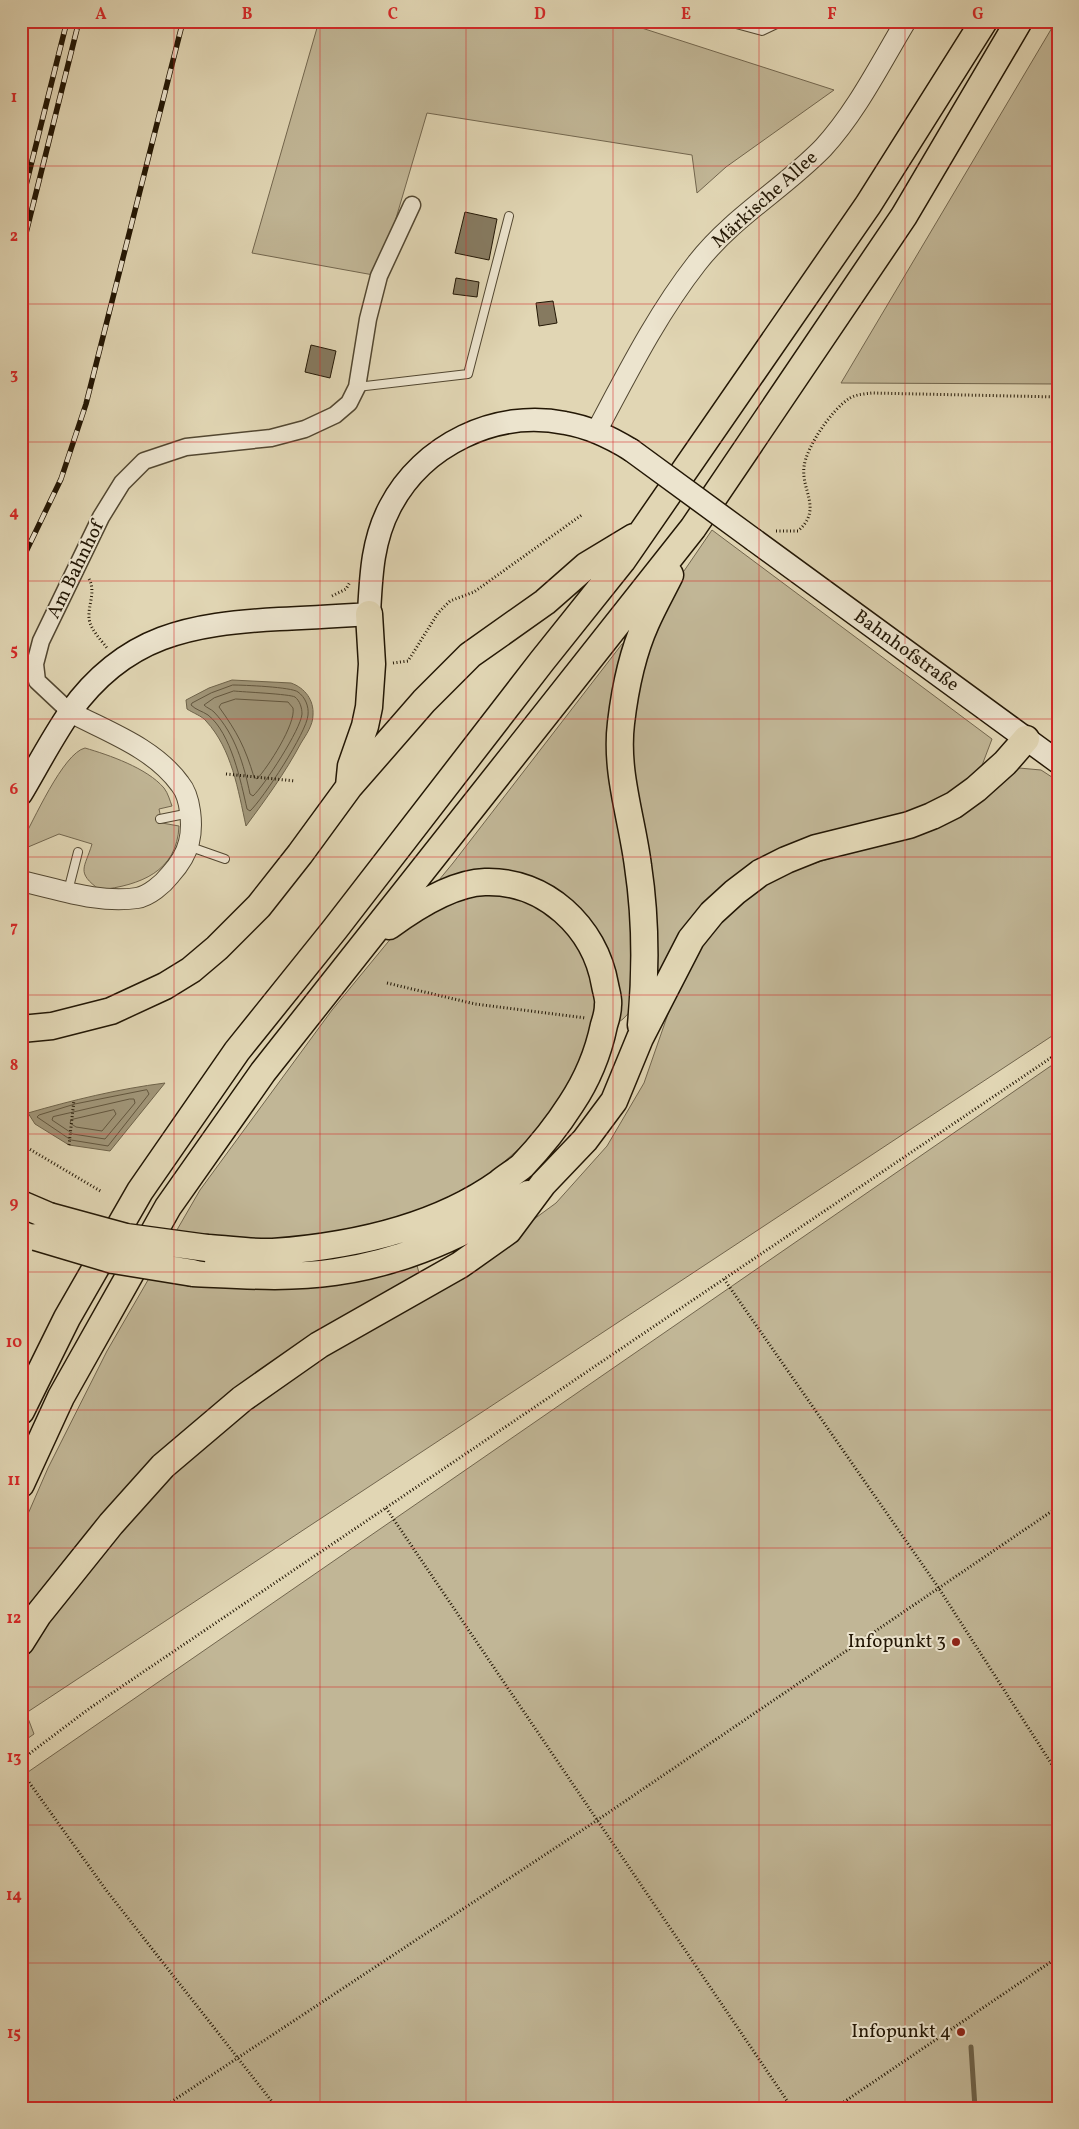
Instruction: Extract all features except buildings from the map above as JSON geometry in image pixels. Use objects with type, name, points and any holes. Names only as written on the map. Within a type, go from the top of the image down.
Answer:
[{"type":"highway","points":[[21,1411],[67,1318],[140,1191],[237,1051],[335,929],[645,530],[868,205],[984,21]]},
{"type":"highway","points":[[21,1484],[61,1397],[168,1207],[263,1072],[692,528],[904,216],[1019,21]]},
{"type":"highway","points":[[640,1038],[646,949],[638,865],[620,761],[621,724],[630,669],[645,624],[692,528]]},
{"type":"highway","points":[[21,1029],[62,1024],[111,1011],[157,991],[191,970],[224,942],[259,906],[349,787],[424,701],[470,655],[545,602],[586,566],[645,530]]},
{"type":"highway","points":[[349,787],[351,766],[365,726],[369,707],[372,664],[369,614]]},
{"type":"highway","points":[[21,1642],[38,1615],[111,1524],[163,1466],[242,1399],[319,1345],[460,1265],[508,1231],[543,1184],[585,1140],[614,1101],[640,1038],[692,938],[712,913],[735,892],[760,873],[816,848],[909,825],[954,805],[976,789],[1005,763],[1026,739]]},
{"type":"highway","points":[[35,1228],[126,1237],[207,1248],[271,1252],[337,1244],[384,1235],[429,1221],[477,1198],[521,1167],[558,1125],[585,1082],[600,1043],[608,1006],[602,969],[590,940],[565,910],[525,886],[484,882],[448,890],[414,908],[366,942]]},
{"type":"highway","points":[[21,1204],[35,1228],[112,1260],[193,1273],[273,1276],[335,1272],[388,1261],[441,1243],[494,1216],[543,1184]]},
{"type":"main road","name":"Bahnhofstraße","points":[[369,614],[372,560],[382,526],[399,492],[429,458],[446,445],[465,435],[504,423],[547,420],[565,423],[596,432],[631,450],[762,535],[1058,762]]},
{"type":"main road","points":[[21,794],[70,712],[114,664],[130,653],[170,634],[213,624],[369,614]]},
{"type":"street","name":"Märkische Allee","points":[[596,432],[654,328],[697,263],[733,224],[824,147],[850,112],[906,21]]},
{"type":"street","name":"Am Bahnhof","points":[[21,880],[68,892],[109,899],[139,898],[163,884],[181,862],[188,846],[191,813],[182,785],[155,757],[70,712],[37,681],[35,664],[42,641],[101,517],[122,483],[144,461],[186,446],[270,438],[305,429],[335,415],[348,403],[357,387],[368,319],[379,276],[412,205]]},
{"type":"lane","points":[[725,21],[762,31],[783,21]]},
{"type":"lane","points":[[357,387],[468,374],[509,216]]},
{"type":"lane","points":[[160,819],[191,813]]},
{"type":"lane","points":[[188,846],[225,859]]},
{"type":"lane","points":[[68,892],[78,852]]},
{"type":"path","points":[[762,535],[798,531],[806,524],[811,503],[804,476],[805,461],[836,409],[851,398],[872,393],[1058,397]]},
{"type":"path","points":[[400,663],[408,661],[414,654],[438,613],[450,601],[482,586],[583,514]]},
{"type":"path","points":[[76,570],[86,574],[92,584],[89,618],[94,631],[107,648]]},
{"type":"path","points":[[330,597],[346,589],[352,577]]},
{"type":"path","points":[[226,774],[295,781]]},
{"type":"path","points":[[387,984],[475,1004],[605,1021]]},
{"type":"path","points":[[21,1760],[90,1708],[1058,1053]]},
{"type":"path","points":[[69,1145],[74,1100]]},
{"type":"path","points":[[21,1144],[102,1192]]},
{"type":"path","points":[[724,1279],[938,1587],[1058,1774]]},
{"type":"path","points":[[162,2108],[596,1821],[1058,1507]]},
{"type":"path","points":[[386,1508],[792,2108]]},
{"type":"path","points":[[21,1771],[106,1890],[277,2108]]},
{"type":"path","points":[[835,2108],[1058,1958]]},
{"type":"shaded area","points":[[319,21],[620,21],[834,90],[726,167],[697,193],[692,155],[427,113],[379,276],[252,253]]},
{"type":"shaded area","points":[[1056,21],[1058,21],[1058,384],[841,383]]},
{"type":"shaded area","points":[[712,530],[992,739],[981,768],[963,785],[918,811],[791,846],[623,1019],[590,1043],[549,1122],[487,1177],[405,1220],[419,1273],[196,1427],[21,1627],[21,1530],[48,1468],[107,1351],[200,1190],[332,1010],[453,863],[622,644],[651,634],[671,590]]},
{"type":"shaded area","points":[[85,748],[116,758],[138,768],[157,781],[168,795],[172,806],[159,809],[162,823],[179,826],[177,842],[164,865],[142,880],[115,888],[100,890],[87,879],[84,869],[92,844],[59,834],[21,850],[21,843],[49,789],[67,762],[76,753]]},
{"type":"shaded area","points":[[1019,768],[1041,770],[1058,781],[1058,1032],[26,1713],[34,1734],[21,1743],[21,1659],[34,1636],[120,1528],[205,1442],[314,1361],[485,1255],[556,1203],[607,1146],[644,1083],[668,1014],[697,947],[745,898],[787,872],[838,856],[917,836],[956,817]]},
{"type":"shaded area","points":[[1058,1061],[1058,2108],[21,2108],[21,1765],[28,1772]]},
{"type":"water","points":[[232,680],[291,683],[308,695],[313,710],[313,719],[307,733],[282,775],[246,826],[233,771],[222,744],[204,719],[187,709],[186,700],[209,688]]},
{"type":"water","points":[[165,1083],[110,1151],[69,1145],[35,1124],[28,1113],[96,1095]]},
{"type":"waterway","points":[[971,2047],[975,2108]]},
{"type":"railway","points":[[21,205],[67,21]]},
{"type":"railway","points":[[21,253],[79,21]]},
{"type":"railway","points":[[21,562],[61,479],[86,404],[183,21]]},
{"type":"place","name":"Infopunkt 3","points":[[956,1642]]},
{"type":"place","name":"Infopunkt 4","points":[[961,2032]]}]
